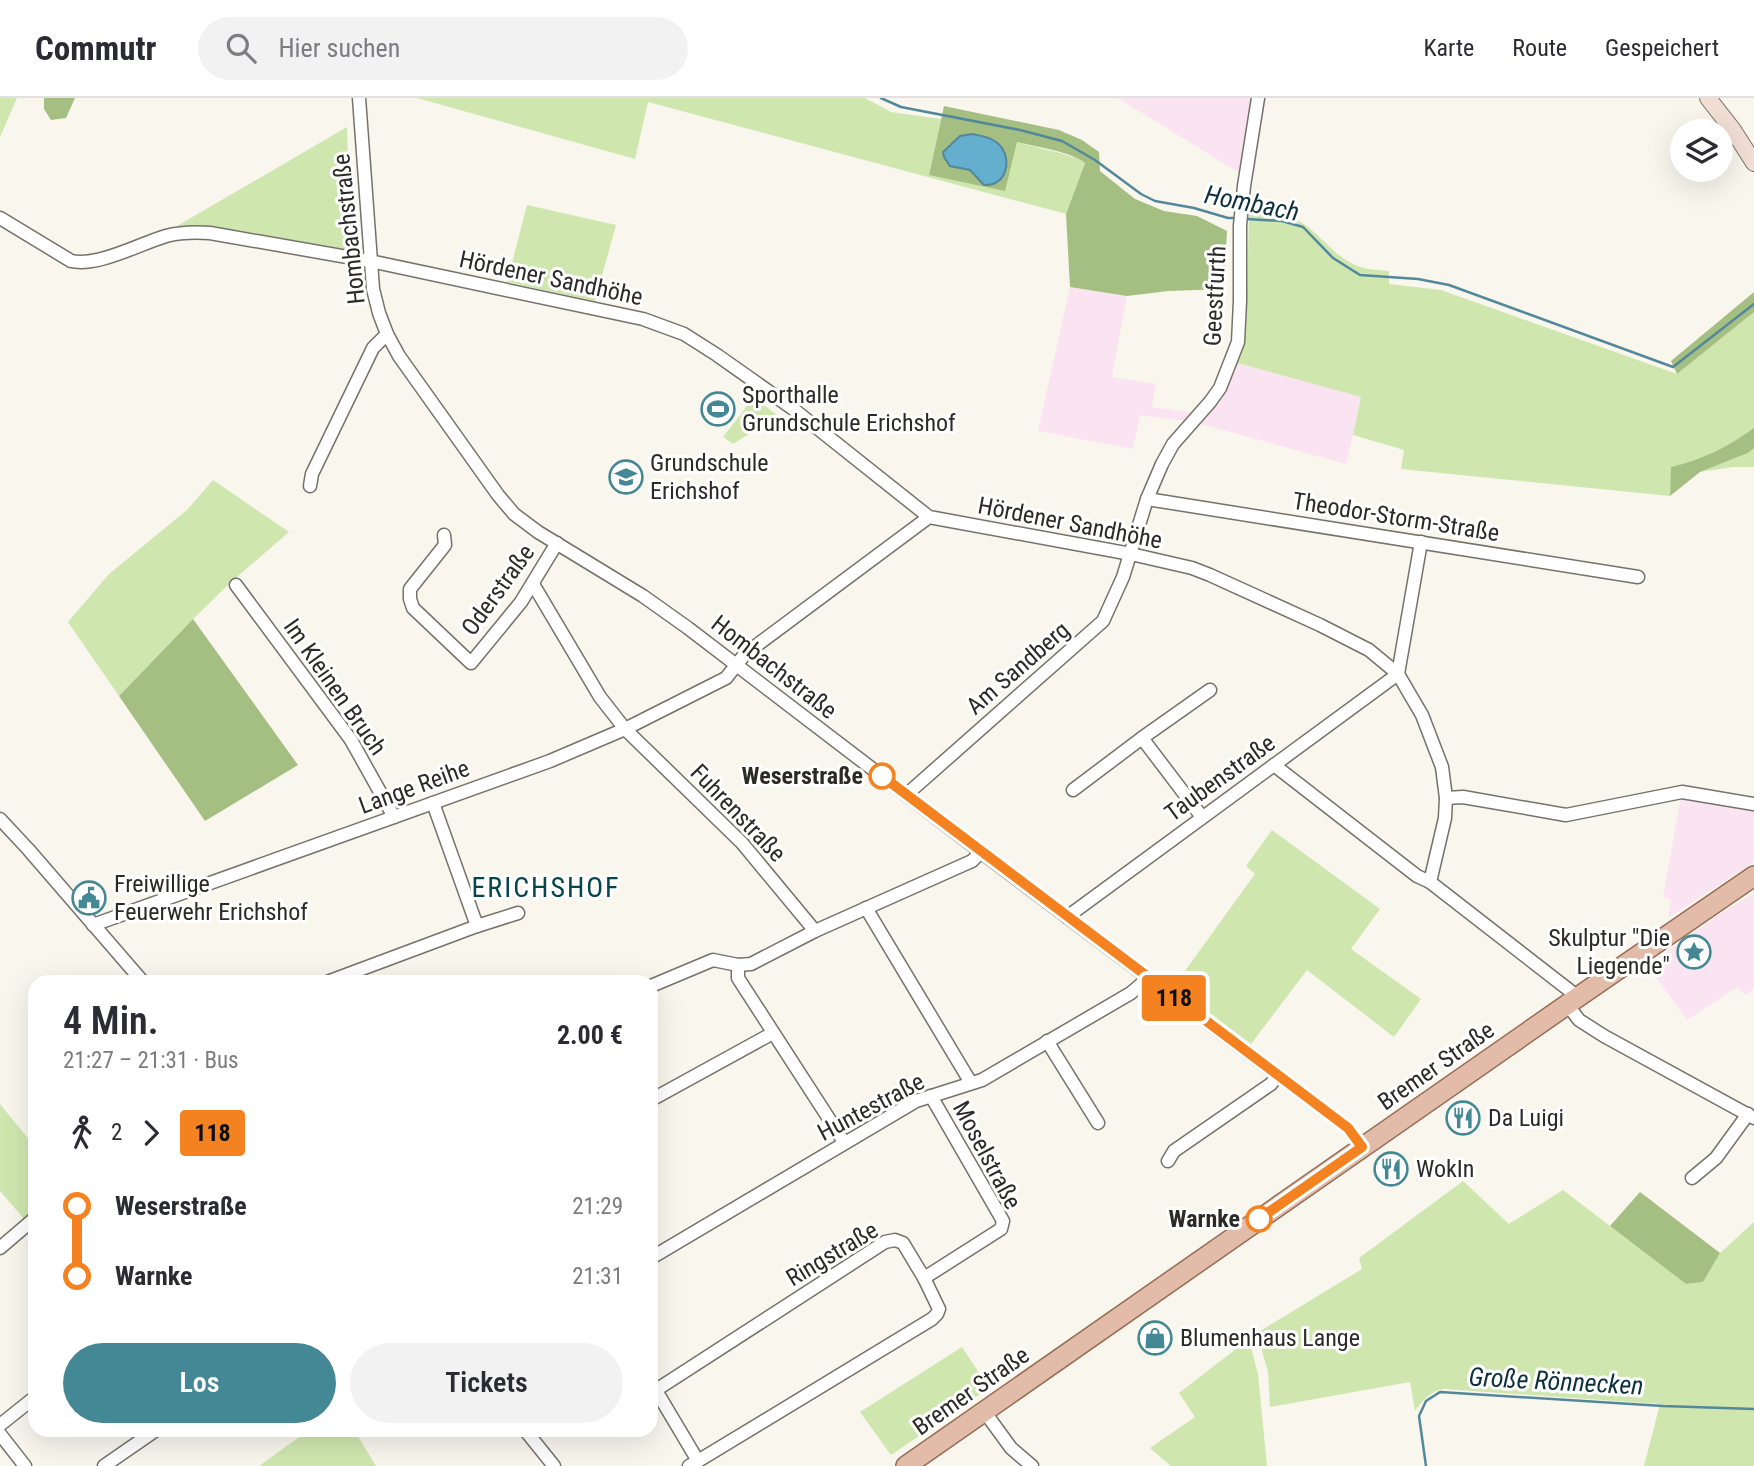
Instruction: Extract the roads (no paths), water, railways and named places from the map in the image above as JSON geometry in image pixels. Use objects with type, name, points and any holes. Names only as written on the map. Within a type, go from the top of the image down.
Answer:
[{"type":"main road","points":[[1709,98],[1754,163]]},
{"type":"main road","name":"Bremer Straße","points":[[906,1466],[1754,876]]},
{"type":"street","name":"Hombachstraße","points":[[359,98],[370,261],[379,313],[399,356],[514,514],[538,532],[643,596],[688,628],[1348,1128],[1362,1147]]},
{"type":"street","name":"Geestfurth","points":[[1131,554],[1147,499],[1173,444],[1220,388],[1238,342],[1241,220],[1258,98]]},
{"type":"street","name":"Hördener Sandhöhe","points":[[0,218],[71,261],[80,263],[124,252],[168,236],[193,232],[210,233],[370,261],[643,318],[684,334],[792,408],[929,517],[1131,554],[1192,568],[1320,625],[1369,650],[1398,674],[1422,715],[1442,767],[1446,798],[1445,817],[1430,882]]},
{"type":"street","points":[[310,486],[312,474],[373,348],[387,334]]},
{"type":"street","name":"Theodor-Storm-Straße","points":[[1147,499],[1638,577]]},
{"type":"street","name":"Lange Reihe","points":[[93,925],[550,761],[625,729],[726,678],[750,650],[929,517]]},
{"type":"street","name":"Oderstraße","points":[[444,535],[445,545],[410,589],[410,599],[413,608],[471,663],[521,602],[557,543]]},
{"type":"street","points":[[1398,674],[1421,542]]},
{"type":"street","name":"Am Sandberg","points":[[906,795],[1103,621],[1131,554]]},
{"type":"street","name":"Fuhrenstraße","points":[[533,584],[600,697],[625,729],[734,835],[815,930]]},
{"type":"street","name":"Im Kleinen Bruch","points":[[236,585],[351,740],[394,817]]},
{"type":"street","name":"Taubenstraße","points":[[1067,917],[1398,674]]},
{"type":"street","points":[[1073,790],[1210,690]]},
{"type":"street","points":[[1142,738],[1202,817]]},
{"type":"street","points":[[1274,765],[1417,876],[1430,882],[1572,1001],[1579,1020],[1751,1116],[1716,1158],[1692,1178]]},
{"type":"street","points":[[1446,798],[1463,797],[1566,815],[1682,792],[1754,804]]},
{"type":"street","points":[[433,803],[477,926]]},
{"type":"street","points":[[0,819],[137,975]]},
{"type":"street","points":[[658,983],[713,960],[738,965],[751,964],[815,930],[972,861],[981,852]]},
{"type":"street","points":[[866,908],[971,1083]]},
{"type":"street","points":[[346,975],[518,913]]},
{"type":"street","points":[[738,965],[738,978],[844,1142]]},
{"type":"street","name":"Huntestraße","points":[[658,1254],[916,1101],[982,1080],[1131,992],[1148,978]]},
{"type":"street","points":[[658,1096],[773,1033]]},
{"type":"street","points":[[1047,1041],[1098,1124]]},
{"type":"street","points":[[1168,1160],[1174,1151],[1271,1084],[1277,1076]]},
{"type":"street","name":"Moselstraße","points":[[924,1278],[1001,1229],[1003,1220],[931,1096]]},
{"type":"street","points":[[0,1248],[28,1224]]},
{"type":"street","name":"Ringstraße","points":[[658,1383],[885,1242],[895,1240],[903,1243],[939,1309],[932,1319],[693,1463],[658,1396]]},
{"type":"street","points":[[0,1425],[28,1403]]},
{"type":"street","points":[[985,1411],[1011,1448],[1032,1466]]},
{"type":"street","points":[[0,1434],[25,1466]]},
{"type":"street","points":[[104,1466],[146,1437]]},
{"type":"street","points":[[531,1437],[554,1466]]},
{"type":"water","points":[[972,134],[992,140],[1002,148],[1006,167],[1002,178],[997,182],[984,185],[970,170],[950,166],[944,157],[943,152],[960,136]]},
{"type":"waterway","name":"Hombach","points":[[881,98],[901,107],[1062,141],[1155,201],[1236,218]]},
{"type":"waterway","name":"Hombach","points":[[1246,219],[1282,221],[1303,227],[1333,258],[1360,275],[1418,279],[1449,285],[1673,367],[1754,304]]},
{"type":"waterway","name":"Große Rönnecken","points":[[1426,1466],[1419,1416],[1426,1401],[1440,1392],[1754,1409]]},
{"type":"place","name":"Sporthalle Grundschule Erichshof","points":[[718,409]]},
{"type":"place","name":"Grundschule Erichshof","points":[[626,477]]},
{"type":"place","name":"Weserstraße","points":[[882,776]]},
{"type":"place","name":"Freiwillige Feuerwehr Erichshof","points":[[89,898]]},
{"type":"place","name":"Skulptur \"Die Liegende\"","points":[[1694,952]]},
{"type":"place","name":"Da Luigi","points":[[1463,1118]]},
{"type":"place","name":"WokIn","points":[[1391,1169]]},
{"type":"place","name":"Warnke","points":[[1259,1219]]},
{"type":"place","name":"Blumenhaus Lange","points":[[1155,1338]]},
{"type":"district","name":"ERICHSHOF","points":[[546,887]]}]
